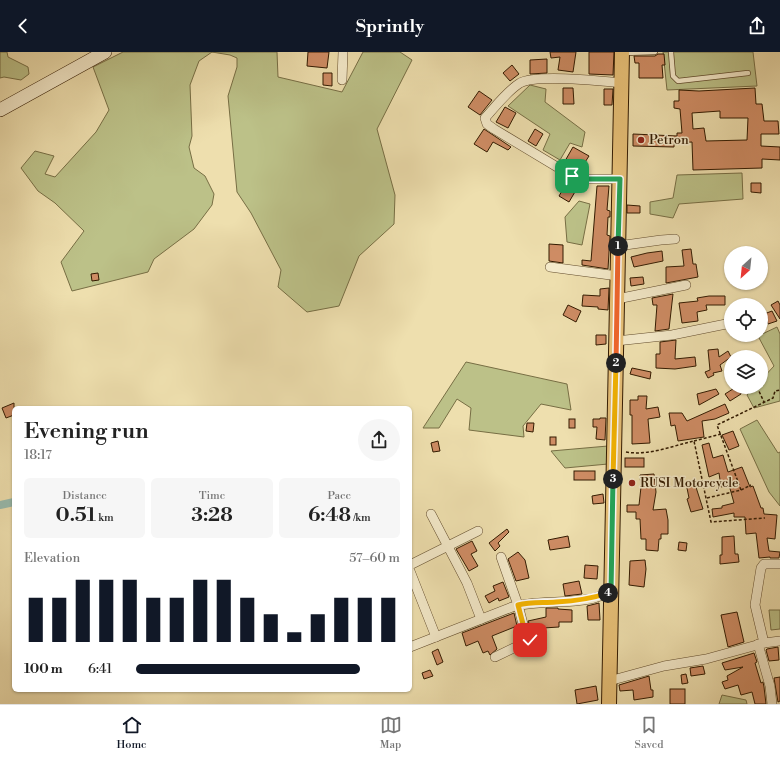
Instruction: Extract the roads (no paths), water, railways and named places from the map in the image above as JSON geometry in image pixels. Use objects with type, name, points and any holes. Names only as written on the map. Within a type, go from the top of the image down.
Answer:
[{"type":"main road","points":[[0,110],[105,52]]},
{"type":"main road","points":[[608,704],[622,52]]},
{"type":"street","points":[[342,80],[343,52]]},
{"type":"street","points":[[620,179],[581,179],[572,176],[494,129],[487,124],[485,118],[508,93],[521,82],[534,79],[571,79],[622,83]]},
{"type":"street","points":[[618,246],[661,240],[675,240]]},
{"type":"street","points":[[550,267],[618,276]]},
{"type":"street","points":[[617,299],[686,285]]},
{"type":"street","points":[[616,341],[672,335],[724,324]]},
{"type":"street","points":[[432,514],[468,583],[481,619]]},
{"type":"street","points":[[412,564],[478,531]]},
{"type":"street","points":[[495,657],[530,640],[523,624],[501,557]]},
{"type":"street","points":[[772,704],[755,605],[761,568],[764,564],[780,564]]},
{"type":"street","points":[[412,576],[436,637]]},
{"type":"street","points":[[412,646],[518,605],[526,603],[592,599],[611,592]]},
{"type":"street","points":[[609,681],[664,666],[706,659],[761,644],[780,641]]},
{"type":"lane","points":[[622,52],[655,52]]},
{"type":"lane","points":[[671,52],[673,76],[678,81],[748,73]]},
{"type":"waterway","points":[[0,505],[12,502]]},
{"type":"place","name":"Petron","points":[[641,140]]},
{"type":"place","name":"RUSI Motorcycle","points":[[632,483]]}]
